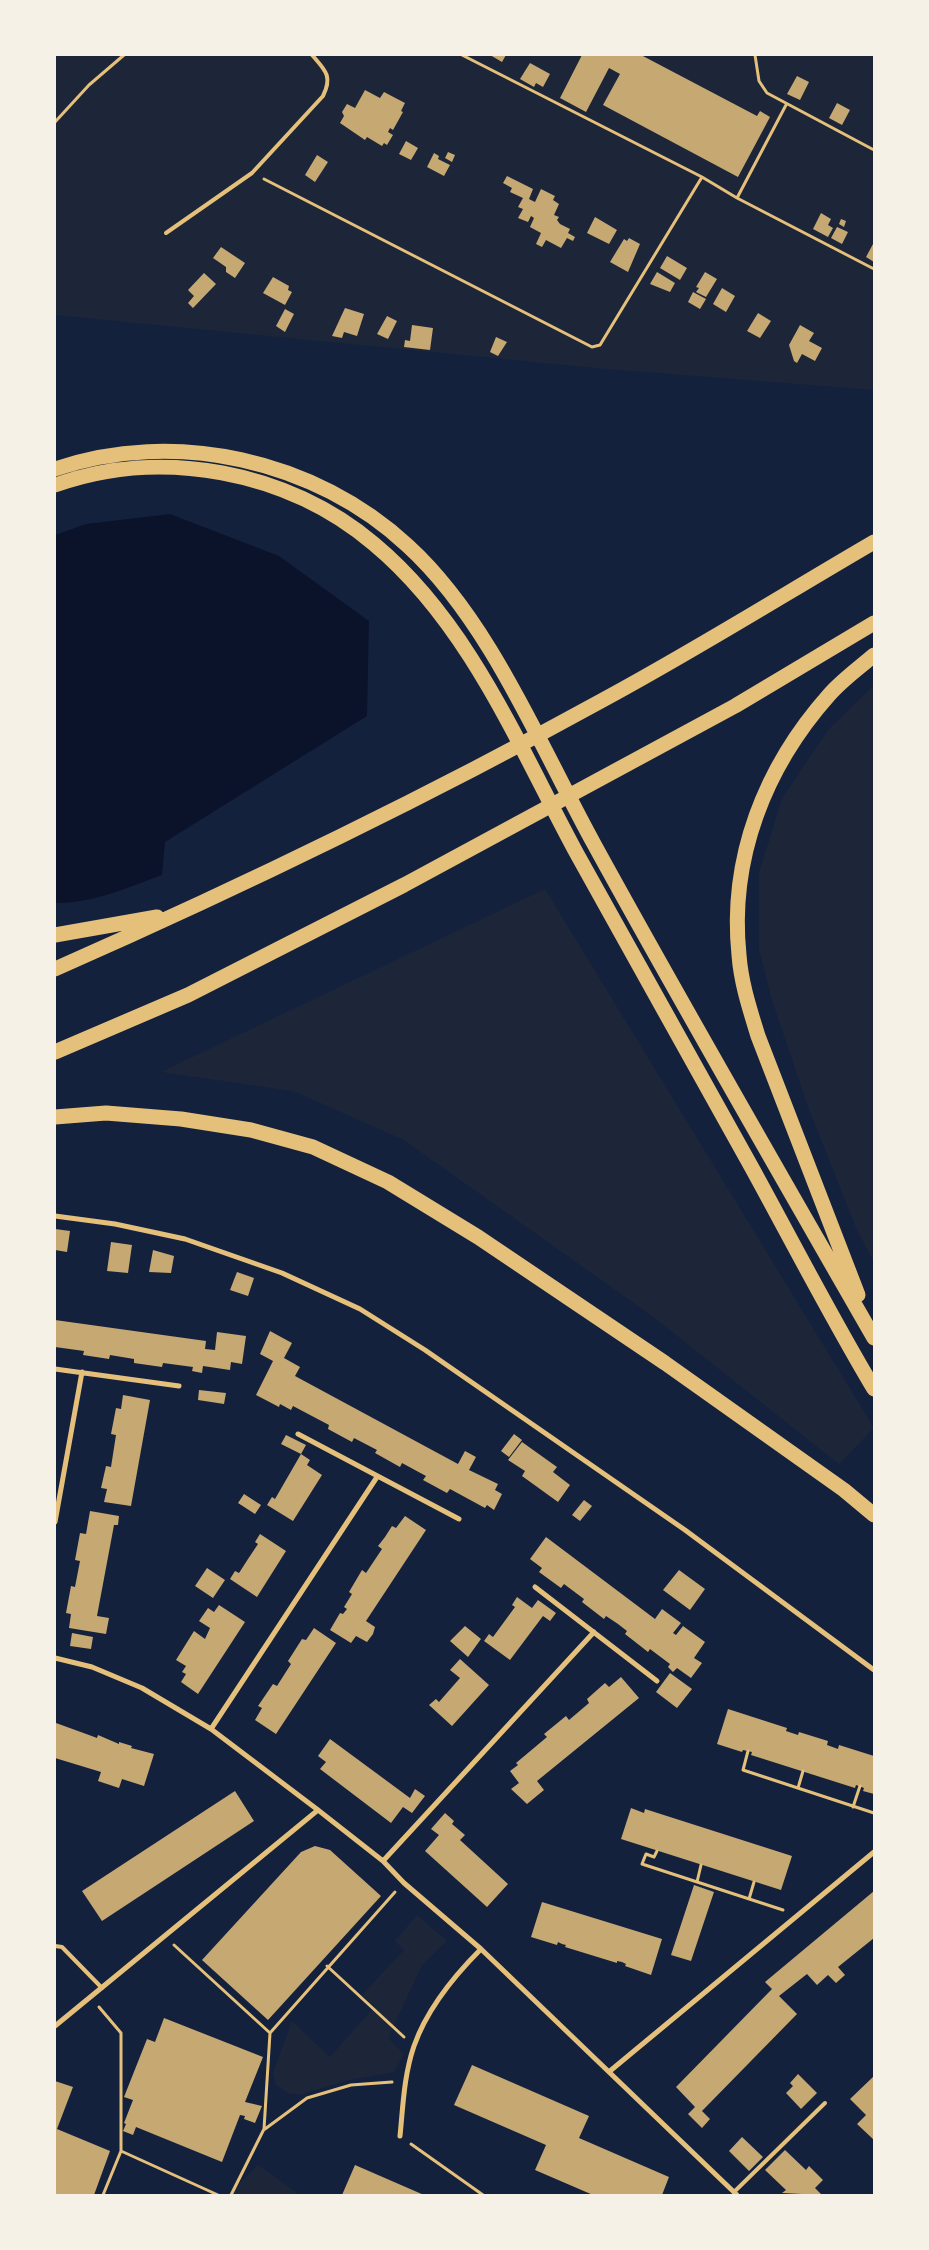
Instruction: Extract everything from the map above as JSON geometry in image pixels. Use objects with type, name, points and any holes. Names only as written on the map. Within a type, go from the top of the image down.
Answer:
[{"type":"highway","points":[[55,469],[96,458],[133,453],[180,452],[244,460],[280,470],[314,484],[378,521],[407,544],[433,571],[477,631],[517,698],[593,842],[874,1337]]},
{"type":"highway","points":[[55,485],[98,473],[130,468],[195,469],[258,482],[318,506],[373,542],[419,588],[461,643],[500,708],[576,851],[874,1389]]},
{"type":"highway","points":[[55,969],[186,911],[375,820],[602,701],[874,542]]},
{"type":"highway","points":[[55,1052],[188,995],[404,885],[735,706],[874,623]]},
{"type":"highway","points":[[874,655],[830,694],[782,756],[764,793],[750,832],[741,873],[737,914],[738,956],[746,996],[758,1036],[874,1337]]},
{"type":"highway","points":[[55,935],[186,911]]},
{"type":"highway","points":[[55,1117],[116,1114],[181,1119],[251,1130],[313,1148],[388,1182],[478,1237],[657,1358],[844,1490],[874,1515]]},
{"type":"street","points":[[55,1216],[115,1224],[186,1239],[282,1273],[360,1309],[425,1350],[685,1530],[874,1670]]},
{"type":"street","points":[[55,1369],[179,1386]]},
{"type":"street","points":[[55,1522],[82,1372]]},
{"type":"street","points":[[298,1434],[460,1519]]},
{"type":"street","points":[[211,1729],[377,1477]]},
{"type":"street","points":[[535,1587],[657,1681]]},
{"type":"street","points":[[383,1861],[594,1632]]},
{"type":"street","points":[[55,1658],[92,1667],[142,1688],[211,1729],[383,1861],[404,1883],[481,1949],[736,2193]]},
{"type":"street","points":[[55,2026],[165,1938],[318,1810]]},
{"type":"street","points":[[610,2072],[874,1852]]},
{"type":"street","points":[[400,2136],[406,2081],[414,2045],[443,1991],[481,1949]]},
{"type":"lane","points":[[166,233],[252,173],[324,96],[328,85],[327,73],[312,55]]},
{"type":"lane","points":[[55,1946],[62,1948],[102,1988]]},
{"type":"lane","points":[[736,2193],[825,2103]]},
{"type":"path","points":[[55,122],[90,85],[124,55]]},
{"type":"path","points":[[462,55],[702,177],[737,198],[874,269]]},
{"type":"path","points":[[755,55],[759,81],[767,92],[874,150]]},
{"type":"path","points":[[737,198],[786,104]]},
{"type":"path","points":[[252,173],[592,348],[600,345],[702,177]]},
{"type":"path","points":[[748,1751],[743,1770],[874,1813]]},
{"type":"path","points":[[798,1788],[804,1772]]},
{"type":"path","points":[[853,1806],[860,1786]]},
{"type":"path","points":[[657,1851],[654,1857],[646,1854],[642,1864],[798,1915]]},
{"type":"path","points":[[696,1882],[701,1865]]},
{"type":"path","points":[[749,1899],[754,1882]]},
{"type":"path","points":[[231,2195],[264,2129],[270,2033],[327,1966],[404,1883]]},
{"type":"path","points":[[165,1938],[270,2033]]},
{"type":"path","points":[[327,1966],[390,2026],[414,2045]]},
{"type":"path","points":[[90,1998],[122,2033],[120,2151],[102,2195]]},
{"type":"path","points":[[264,2129],[307,2098],[373,2082],[406,2081]]},
{"type":"path","points":[[400,2136],[483,2195]]},
{"type":"path","points":[[120,2151],[218,2195]]},
{"type":"shaded area","points":[[55,55],[874,55],[874,390],[596,368],[55,315]]},
{"type":"shaded area","points":[[170,514],[279,556],[369,621],[367,716],[165,842],[162,875],[96,898],[69,903],[55,903],[55,535],[86,524]]},
{"type":"shaded area","points":[[874,685],[874,1262],[856,1228],[807,1104],[772,1000],[759,949],[759,873],[782,798],[829,729]]},
{"type":"shaded area","points":[[545,889],[874,1428],[839,1464],[652,1316],[404,1140],[293,1091],[161,1072]]},
{"type":"shaded area","points":[[417,1915],[447,1941],[422,1965],[388,2038],[404,2054],[394,2072],[349,2080],[299,2095],[288,2093],[276,2085],[273,2073],[292,2021],[330,2057],[375,2006],[362,1995],[404,1950],[395,1941]]},
{"type":"shaded area","points":[[258,2165],[300,2195],[228,2195]]},
{"type":"building","points":[[490,55],[506,55],[502,62]]},
{"type":"building","points":[[582,55],[641,55],[757,116],[760,111],[770,117],[738,177],[603,105],[620,74],[609,68],[586,112],[560,98]]},
{"type":"building","points":[[530,63],[550,74],[543,87],[536,83],[534,87],[520,79]]},
{"type":"building","points":[[797,76],[809,82],[800,100],[787,94]]},
{"type":"building","points":[[365,90],[380,98],[384,92],[405,103],[401,111],[403,112],[393,130],[390,128],[388,132],[393,135],[387,145],[384,143],[382,146],[367,137],[365,140],[340,123],[344,116],[342,112],[347,104],[355,108]]},
{"type":"building","points":[[837,103],[850,110],[842,125],[829,118]]},
{"type":"building","points":[[406,141],[418,148],[411,160],[399,154]]},
{"type":"building","points":[[448,152],[455,155],[452,162],[445,158]]},
{"type":"building","points":[[434,153],[439,156],[438,159],[450,165],[444,176],[427,167]]},
{"type":"building","points":[[317,155],[328,162],[315,182],[305,175]]},
{"type":"building","points":[[507,176],[533,189],[529,199],[535,202],[541,189],[555,196],[553,200],[559,204],[554,215],[559,217],[557,220],[560,224],[570,229],[568,233],[575,237],[573,241],[567,238],[561,248],[546,240],[542,247],[536,244],[541,233],[530,227],[534,218],[531,216],[528,222],[518,218],[523,209],[518,207],[523,198],[510,192],[512,188],[503,183]]},
{"type":"building","points":[[821,213],[831,219],[828,225],[833,228],[828,237],[813,229]]},
{"type":"building","points":[[595,217],[617,230],[609,244],[587,233]]},
{"type":"building","points":[[841,219],[846,221],[844,227],[839,224]]},
{"type":"building","points":[[837,227],[848,232],[842,244],[831,238]]},
{"type":"building","points":[[629,238],[640,244],[628,272],[610,262],[624,239],[627,241]]},
{"type":"building","points":[[874,244],[874,262],[866,257]]},
{"type":"building","points":[[221,247],[245,263],[235,278],[226,272],[226,267],[213,258]]},
{"type":"building","points":[[667,256],[687,268],[680,280],[660,268]]},
{"type":"building","points":[[657,272],[675,283],[670,292],[650,284]]},
{"type":"building","points":[[705,272],[717,279],[706,297],[696,292],[699,288],[696,287]]},
{"type":"building","points":[[204,273],[216,284],[193,308],[188,303],[194,296],[188,290]]},
{"type":"building","points":[[273,277],[289,286],[288,290],[292,292],[285,305],[263,293]]},
{"type":"building","points":[[722,288],[735,296],[726,312],[713,304]]},
{"type":"building","points":[[693,292],[706,299],[700,309],[688,302]]},
{"type":"building","points":[[345,308],[364,314],[357,336],[344,332],[342,338],[332,336]]},
{"type":"building","points":[[285,309],[294,314],[285,332],[276,326]]},
{"type":"building","points":[[758,313],[771,321],[760,338],[747,331]]},
{"type":"building","points":[[387,316],[397,321],[388,339],[377,334]]},
{"type":"building","points":[[412,325],[433,328],[430,350],[404,347],[405,340],[410,341]]},
{"type":"building","points":[[800,325],[814,333],[809,341],[822,348],[815,361],[802,354],[797,363],[794,361],[789,345]]},
{"type":"building","points":[[496,337],[507,342],[498,356],[490,352]]},
{"type":"building","points":[[55,1229],[70,1231],[67,1252],[55,1250]]},
{"type":"building","points":[[111,1242],[132,1245],[128,1273],[107,1271]]},
{"type":"building","points":[[153,1250],[174,1256],[171,1273],[149,1272]]},
{"type":"building","points":[[237,1272],[254,1278],[248,1296],[230,1290]]},
{"type":"building","points":[[55,1320],[206,1341],[205,1349],[215,1350],[217,1332],[246,1336],[242,1364],[231,1362],[230,1370],[203,1366],[202,1373],[192,1371],[193,1367],[163,1363],[162,1367],[134,1363],[134,1359],[110,1355],[109,1359],[83,1355],[84,1351],[55,1347]]},
{"type":"building","points":[[270,1331],[292,1343],[284,1358],[300,1367],[295,1376],[458,1464],[465,1451],[476,1457],[469,1470],[498,1484],[495,1490],[502,1494],[494,1510],[487,1505],[485,1508],[450,1489],[447,1493],[423,1480],[426,1476],[402,1463],[400,1467],[375,1453],[377,1450],[354,1438],[352,1442],[328,1429],[329,1425],[293,1406],[291,1410],[280,1404],[279,1407],[256,1395],[273,1361],[260,1354]]},
{"type":"building","points":[[199,1390],[226,1393],[224,1404],[198,1400]]},
{"type":"building","points":[[123,1395],[150,1400],[131,1506],[104,1502],[107,1489],[101,1488],[106,1466],[111,1467],[116,1435],[111,1434],[116,1408],[121,1409]]},
{"type":"building","points":[[514,1434],[522,1440],[509,1457],[501,1451]]},
{"type":"building","points":[[286,1435],[306,1445],[301,1454],[281,1444]]},
{"type":"building","points":[[522,1442],[557,1467],[553,1472],[570,1485],[558,1502],[522,1476],[525,1471],[508,1460]]},
{"type":"building","points":[[301,1454],[310,1460],[307,1465],[322,1475],[293,1521],[267,1505],[272,1497],[275,1499]]},
{"type":"building","points":[[244,1494],[261,1505],[255,1514],[238,1503]]},
{"type":"building","points":[[584,1500],[592,1506],[580,1521],[572,1515]]},
{"type":"building","points":[[90,1511],[119,1516],[118,1525],[114,1525],[97,1616],[109,1618],[106,1634],[69,1628],[71,1614],[66,1613],[71,1586],[75,1587],[80,1561],[75,1560],[80,1533],[86,1534]]},
{"type":"building","points":[[405,1516],[426,1530],[366,1621],[375,1627],[373,1634],[367,1642],[356,1636],[351,1643],[330,1630],[340,1613],[343,1614],[347,1609],[344,1607],[352,1594],[349,1592],[362,1570],[366,1573],[382,1549],[378,1546],[392,1526],[396,1528]]},
{"type":"building","points":[[260,1534],[286,1551],[257,1597],[230,1579],[235,1571],[239,1573],[258,1544],[255,1542]]},
{"type":"building","points":[[546,1537],[655,1619],[662,1609],[681,1623],[673,1633],[676,1635],[683,1626],[705,1642],[694,1658],[702,1663],[691,1678],[677,1668],[673,1672],[668,1667],[670,1664],[650,1649],[648,1652],[625,1634],[627,1631],[618,1624],[606,1616],[604,1619],[582,1602],[584,1599],[564,1584],[561,1588],[539,1572],[542,1568],[530,1559]]},
{"type":"building","points":[[207,1568],[225,1580],[213,1598],[195,1586]]},
{"type":"building","points":[[679,1570],[705,1589],[690,1610],[663,1590]]},
{"type":"building","points":[[517,1597],[532,1608],[538,1600],[556,1613],[550,1621],[543,1616],[510,1660],[484,1641],[489,1634],[493,1637],[515,1607],[512,1605]]},
{"type":"building","points":[[219,1605],[245,1622],[198,1694],[181,1682],[186,1674],[182,1672],[186,1666],[176,1660],[194,1631],[205,1639],[210,1628],[199,1621],[208,1608],[214,1612]]},
{"type":"building","points":[[465,1626],[481,1639],[468,1657],[450,1641]]},
{"type":"building","points":[[314,1628],[336,1643],[276,1734],[255,1720],[262,1708],[258,1706],[273,1684],[277,1686],[291,1664],[288,1661],[302,1639],[306,1640]]},
{"type":"building","points":[[72,1633],[93,1637],[91,1649],[70,1646]]},
{"type":"building","points":[[460,1659],[489,1685],[452,1726],[429,1705],[436,1699],[439,1702],[460,1678],[450,1670]]},
{"type":"building","points":[[670,1673],[692,1689],[677,1708],[656,1692]]},
{"type":"building","points":[[621,1677],[639,1698],[537,1781],[544,1790],[527,1804],[511,1789],[519,1783],[510,1771],[518,1765],[516,1763],[547,1737],[544,1734],[566,1716],[569,1720],[589,1703],[587,1699],[605,1683],[609,1687]]},
{"type":"building","points":[[728,1709],[787,1728],[786,1731],[798,1735],[799,1732],[828,1741],[827,1745],[838,1749],[839,1745],[874,1756],[874,1794],[863,1791],[864,1788],[856,1785],[855,1788],[751,1755],[752,1752],[743,1750],[742,1752],[717,1744]]},
{"type":"building","points":[[56,1723],[97,1738],[98,1735],[119,1744],[119,1742],[132,1746],[131,1748],[154,1754],[144,1786],[122,1779],[119,1788],[98,1781],[101,1772],[55,1758]]},
{"type":"building","points":[[330,1739],[410,1798],[415,1789],[425,1796],[412,1813],[403,1807],[391,1823],[320,1769],[326,1762],[318,1756]]},
{"type":"building","points":[[235,1791],[254,1821],[102,1921],[82,1891]]},
{"type":"building","points":[[631,1808],[644,1813],[645,1809],[792,1856],[781,1890],[621,1839]]},
{"type":"building","points":[[445,1813],[454,1821],[452,1824],[465,1835],[460,1840],[508,1884],[487,1907],[425,1851],[439,1835],[431,1829]]},
{"type":"building","points":[[315,1846],[330,1850],[381,1896],[268,2020],[202,1960],[301,1852]]},
{"type":"building","points":[[694,1885],[714,1892],[691,1961],[671,1955]]},
{"type":"building","points":[[874,1891],[874,1938],[838,1967],[845,1975],[836,1983],[828,1975],[817,1985],[807,1974],[779,1996],[797,2014],[702,2111],[710,2119],[702,2128],[688,2114],[695,2107],[676,2087],[772,1989],[765,1982]]},
{"type":"building","points":[[542,1902],[662,1939],[651,1975],[625,1966],[626,1964],[622,1962],[617,1961],[617,1963],[565,1947],[566,1945],[558,1942],[557,1945],[531,1937]]},
{"type":"building","points":[[164,2018],[263,2057],[245,2102],[262,2106],[255,2123],[244,2119],[245,2116],[240,2115],[222,2162],[136,2127],[133,2135],[123,2131],[126,2124],[124,2123],[133,2100],[124,2097],[147,2039],[155,2042]]},
{"type":"building","points":[[472,2065],[589,2116],[579,2138],[669,2177],[662,2195],[593,2195],[535,2170],[546,2145],[454,2105]]},
{"type":"building","points":[[798,2074],[817,2093],[801,2109],[786,2093],[793,2086],[790,2083]]},
{"type":"building","points":[[874,2076],[874,2140],[857,2124],[866,2115],[850,2099]]},
{"type":"building","points":[[55,2081],[73,2087],[57,2129],[110,2151],[94,2195],[55,2194]]},
{"type":"building","points":[[742,2137],[763,2157],[749,2171],[729,2151]]},
{"type":"building","points":[[785,2150],[806,2170],[809,2166],[823,2180],[815,2188],[822,2195],[782,2193],[786,2190],[765,2170]]},
{"type":"building","points":[[355,2165],[424,2195],[342,2195]]}]
